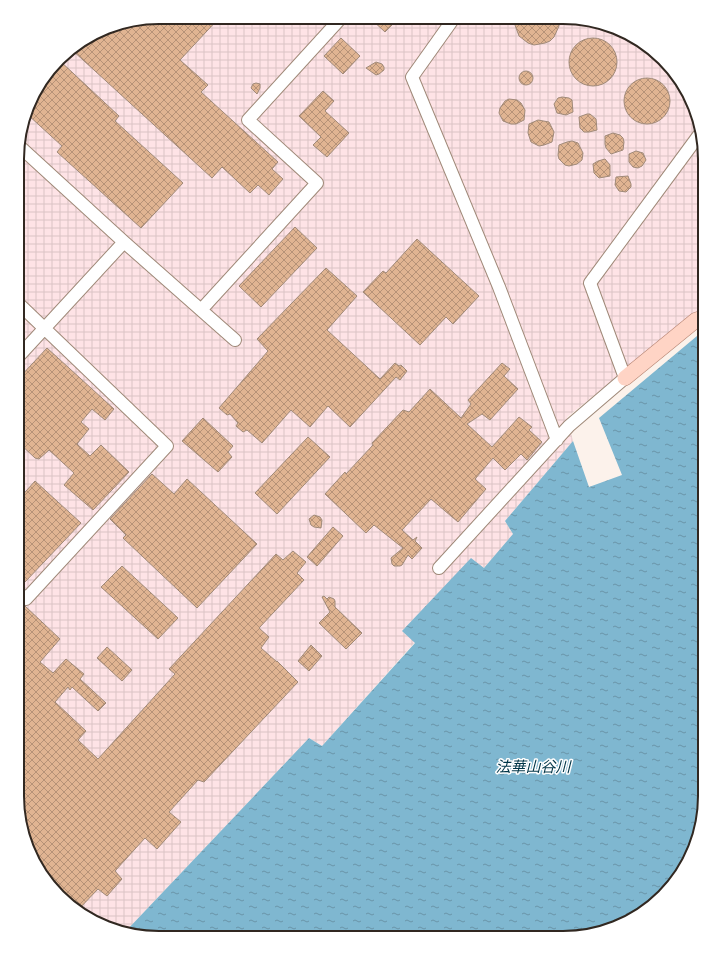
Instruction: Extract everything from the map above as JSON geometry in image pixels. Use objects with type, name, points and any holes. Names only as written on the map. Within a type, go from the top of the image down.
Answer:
[{"type":"main road","points":[[625,378],[698,319]]},
{"type":"street","points":[[201,310],[317,183],[248,120],[336,24]]},
{"type":"street","points":[[450,24],[412,77],[499,287],[557,440]]},
{"type":"street","points":[[439,568],[557,440],[568,426],[625,378],[590,283],[697,140]]},
{"type":"street","points":[[24,151],[124,242],[235,340]]},
{"type":"street","points":[[24,350],[124,242]]},
{"type":"street","points":[[24,309],[167,446],[26,599],[24,597]]},
{"type":"shaded area","points":[[150,24],[563,24],[581,25],[615,34],[631,42],[659,63],[675,84],[691,115],[697,141],[698,159],[698,313],[567,417],[573,441],[505,521],[513,534],[484,568],[471,559],[402,631],[415,642],[322,746],[309,738],[130,927],[115,924],[99,917],[70,898],[57,885],[47,871],[31,840],[25,814],[24,796],[24,159],[25,141],[34,107],[42,91],[52,77],[70,57],[91,42],[107,34]]},
{"type":"water","name":"法華山谷川","points":[[697,336],[698,805],[691,840],[684,856],[665,885],[652,898],[623,917],[607,924],[581,930],[159,931],[141,930],[130,927],[309,738],[322,746],[415,643],[402,631],[471,558],[484,568],[513,534],[505,521],[573,441],[589,487],[622,475],[599,418]]},
{"type":"building","points":[[150,24],[213,24],[180,60],[208,85],[201,92],[278,162],[272,169],[283,179],[269,195],[258,185],[250,193],[222,167],[212,178],[75,53],[91,42],[107,34],[133,27]]},
{"type":"building","points":[[376,24],[393,24],[385,32]]},
{"type":"building","points":[[559,24],[559,26],[554,37],[550,41],[534,45],[528,43],[519,36],[515,25]]},
{"type":"building","points":[[341,38],[360,56],[343,74],[324,56]]},
{"type":"building","points":[[593,38],[602,40],[610,45],[615,53],[617,62],[615,71],[610,79],[602,84],[593,86],[584,84],[576,79],[571,71],[569,62],[571,53],[576,45],[584,40]]},
{"type":"building","points":[[376,62],[382,64],[384,70],[376,75],[366,68]]},
{"type":"building","points":[[63,63],[119,116],[115,121],[183,183],[141,228],[57,152],[62,146],[31,117],[42,91]]},
{"type":"building","points":[[523,71],[529,71],[533,75],[533,81],[529,85],[523,85],[519,81],[519,75]]},
{"type":"building","points":[[642,78],[652,78],[660,82],[666,88],[670,96],[670,106],[666,114],[660,120],[652,124],[642,124],[634,120],[628,114],[624,106],[624,96],[628,88],[634,82]]},
{"type":"building","points":[[253,84],[260,84],[257,94],[251,88]]},
{"type":"building","points":[[323,91],[334,101],[325,111],[349,133],[327,157],[313,145],[321,137],[299,116]]},
{"type":"building","points":[[562,97],[572,100],[573,112],[566,115],[557,113],[554,104],[558,98]]},
{"type":"building","points":[[509,99],[517,100],[521,103],[525,110],[524,120],[516,124],[503,121],[499,113],[500,108],[505,101]]},
{"type":"building","points":[[590,114],[596,119],[597,130],[584,132],[580,128],[579,117]]},
{"type":"building","points":[[538,120],[549,122],[554,132],[552,142],[539,146],[531,142],[528,133],[529,124]]},
{"type":"building","points":[[613,133],[620,135],[624,142],[623,150],[611,154],[606,148],[605,136]]},
{"type":"building","points":[[572,141],[578,143],[583,153],[582,160],[577,164],[569,166],[565,165],[559,159],[559,145]]},
{"type":"building","points":[[636,151],[643,153],[646,160],[642,166],[638,168],[633,167],[629,162],[629,154]]},
{"type":"building","points":[[605,159],[610,165],[610,176],[599,178],[594,173],[593,164]]},
{"type":"building","points":[[628,176],[631,187],[626,192],[619,191],[615,185],[616,177]]},
{"type":"building","points":[[295,227],[317,248],[261,307],[239,286]]},
{"type":"building","points":[[417,239],[479,296],[453,324],[446,317],[420,345],[363,292],[383,271],[386,273]]},
{"type":"building","points":[[326,268],[357,296],[327,330],[380,379],[395,363],[399,366],[401,365],[407,371],[400,380],[396,377],[350,427],[328,406],[310,427],[291,410],[262,443],[247,430],[243,432],[236,426],[238,423],[230,414],[227,415],[219,408],[268,351],[257,339]]},
{"type":"building","points":[[47,348],[114,409],[105,420],[92,409],[81,422],[89,429],[77,444],[90,456],[101,445],[129,472],[93,510],[64,485],[74,473],[49,450],[39,459],[35,458],[24,448],[24,373]]},
{"type":"building","points":[[502,363],[510,369],[504,376],[518,389],[490,420],[482,414],[467,424],[492,447],[519,417],[532,427],[529,430],[542,442],[527,460],[521,454],[505,470],[493,458],[475,479],[486,489],[458,522],[431,499],[402,530],[413,540],[417,537],[415,541],[422,548],[412,559],[408,555],[402,565],[394,566],[391,558],[403,548],[374,525],[366,533],[325,494],[373,445],[372,443],[403,410],[409,412],[430,389],[461,418],[471,404],[468,400]]},
{"type":"building","points":[[203,418],[233,446],[228,452],[232,457],[218,472],[182,441]]},
{"type":"building","points":[[308,437],[330,457],[277,514],[255,493]]},
{"type":"building","points":[[152,474],[174,494],[187,479],[257,544],[197,608],[123,538],[126,535],[110,519]]},
{"type":"building","points":[[35,481],[81,523],[25,582],[24,581],[24,493]]},
{"type":"building","points":[[314,515],[320,517],[322,520],[321,528],[311,525],[309,519]]},
{"type":"building","points":[[333,527],[343,536],[317,566],[307,557]]},
{"type":"building","points":[[293,551],[306,562],[297,573],[304,580],[259,628],[269,637],[261,648],[277,661],[298,682],[204,782],[198,780],[169,812],[181,822],[157,849],[145,838],[115,871],[122,879],[107,896],[98,889],[82,906],[70,898],[57,885],[47,871],[31,840],[25,814],[24,605],[60,639],[40,662],[53,673],[66,659],[84,674],[80,679],[106,703],[98,711],[72,687],[70,690],[68,687],[55,702],[86,731],[78,740],[98,759],[175,674],[169,669],[276,554],[283,560]]},
{"type":"building","points":[[122,566],[178,618],[158,639],[101,587]]},
{"type":"building","points":[[324,596],[327,599],[329,597],[334,599],[335,607],[362,633],[346,649],[319,623],[330,612],[322,597]]},
{"type":"building","points":[[311,645],[322,656],[309,671],[298,661]]},
{"type":"building","points":[[107,647],[132,670],[122,681],[97,658]]}]
